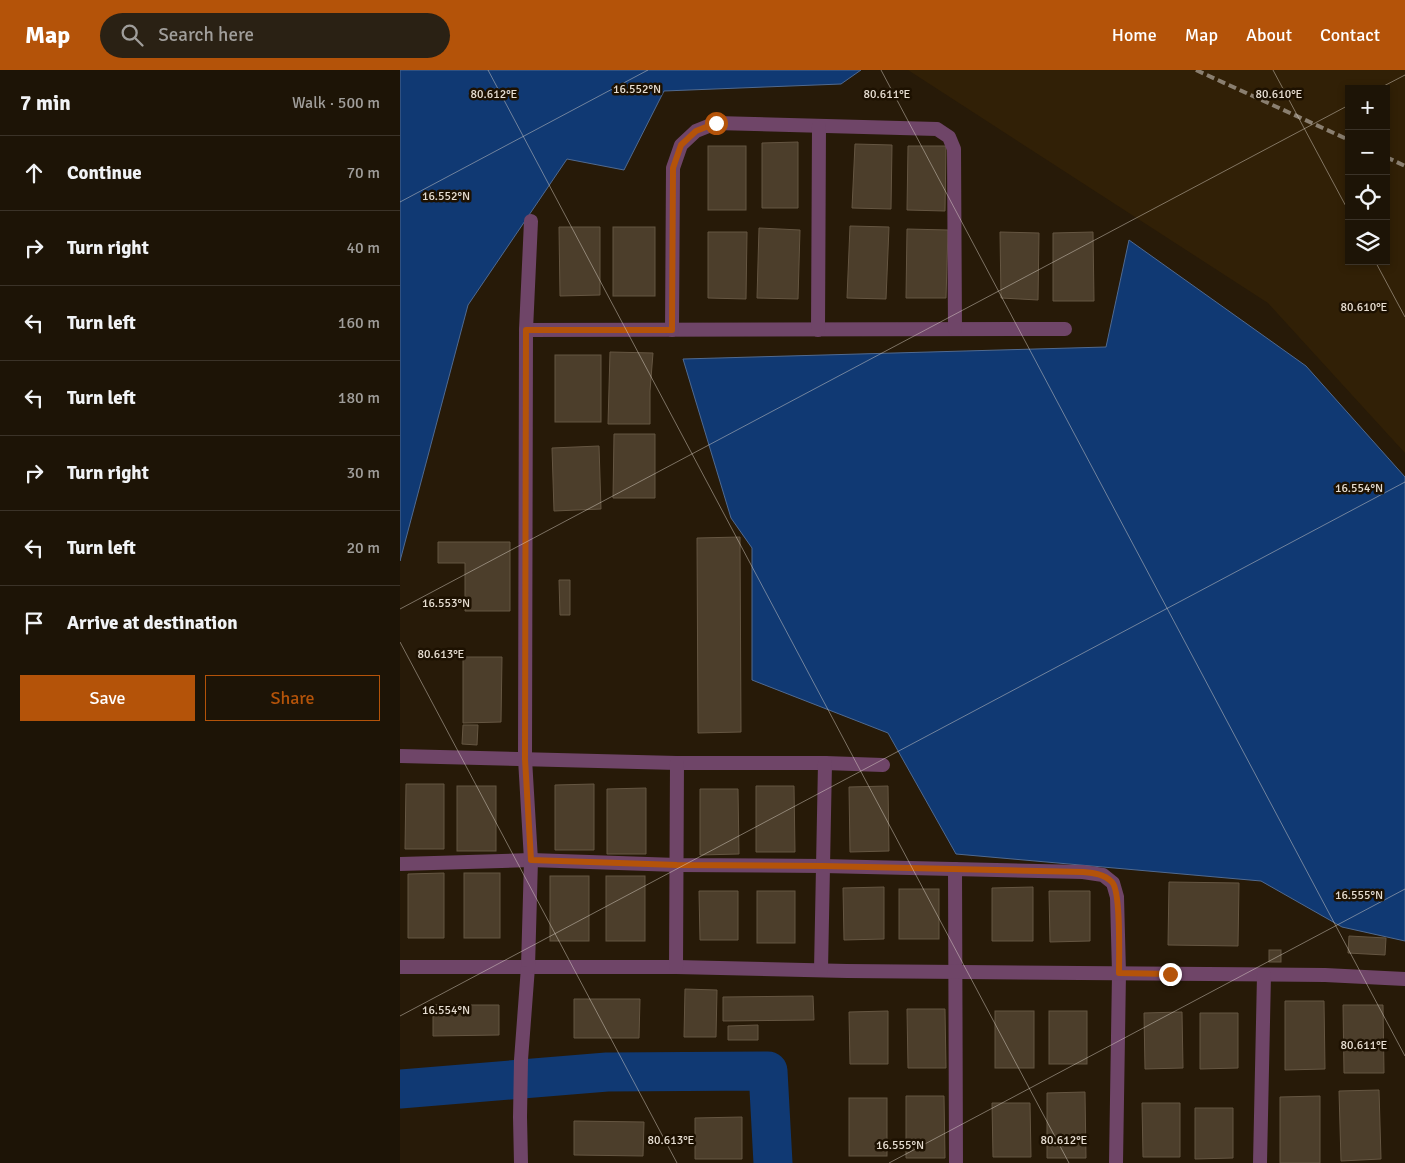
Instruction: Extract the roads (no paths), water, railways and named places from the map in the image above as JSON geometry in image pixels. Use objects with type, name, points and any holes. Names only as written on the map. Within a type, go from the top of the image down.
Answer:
[{"type":"street","points":[[672,330],[673,168],[681,145],[696,131],[716,123],[937,129],[948,137],[954,149],[955,329]]},
{"type":"street","points":[[818,330],[819,126]]},
{"type":"street","points":[[521,1163],[521,1060],[528,967],[531,860],[525,759],[526,330],[531,221]]},
{"type":"street","points":[[526,330],[1065,329]]},
{"type":"street","points":[[400,756],[677,763],[883,765]]},
{"type":"street","points":[[676,967],[677,763]]},
{"type":"street","points":[[821,970],[825,763]]},
{"type":"street","points":[[400,864],[531,860],[677,865],[823,866],[1083,872],[1103,875],[1113,883],[1118,897],[1119,973],[1116,1163]]},
{"type":"street","points":[[954,869],[956,1163]]},
{"type":"street","points":[[400,967],[676,967],[1325,976],[1405,979]]},
{"type":"street","points":[[1260,1163],[1264,976]]},
{"type":"water","points":[[400,70],[861,70],[841,84],[664,91],[624,170],[567,159],[468,305],[400,561]]},
{"type":"water","points":[[1129,240],[1306,366],[1405,477],[1405,941],[1342,927],[1261,881],[956,854],[888,733],[752,680],[752,548],[731,518],[683,359],[1106,347]]},
{"type":"waterway","points":[[400,1089],[607,1072],[768,1071],[773,1163]]},
{"type":"railway","points":[[1196,70],[1345,138]]},
{"type":"railway","points":[[1390,159],[1405,166]]}]
